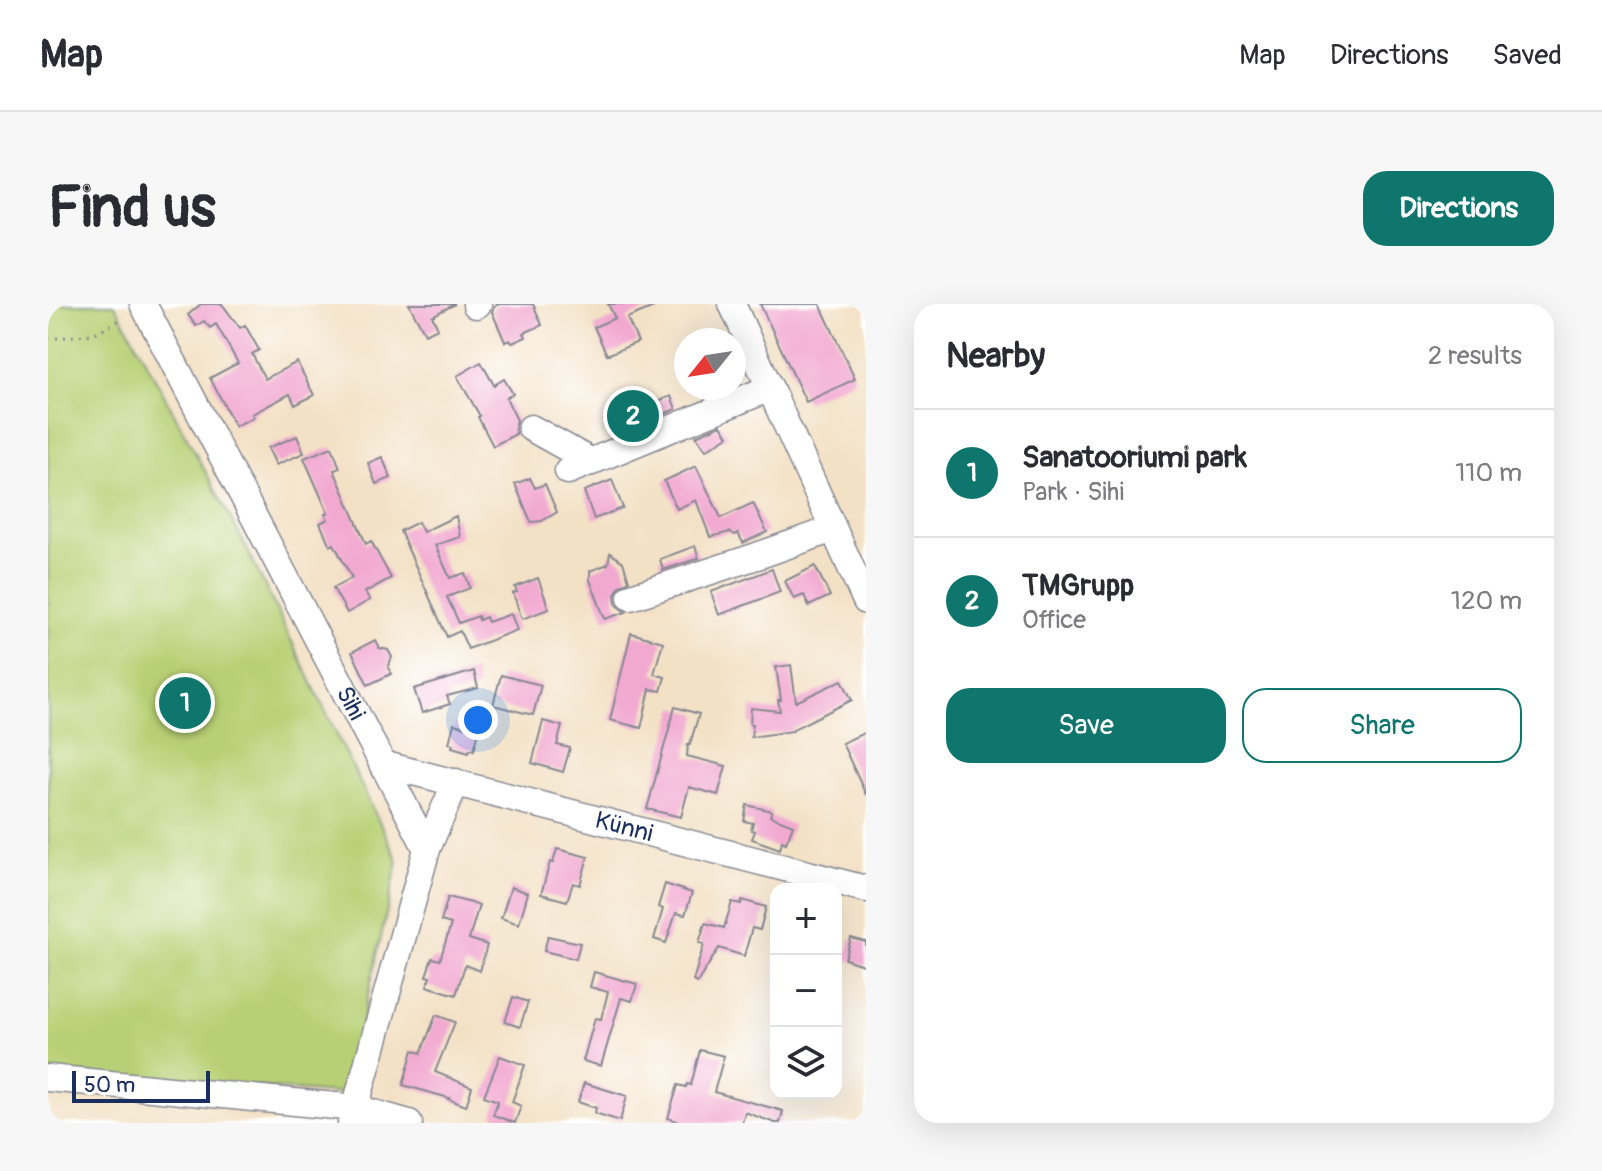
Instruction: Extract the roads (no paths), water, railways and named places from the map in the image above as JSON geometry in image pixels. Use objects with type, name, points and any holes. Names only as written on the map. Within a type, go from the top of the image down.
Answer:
[{"type":"street","points":[[732,304],[866,601]]},
{"type":"street","name":"Sihi","points":[[145,305],[427,849]]},
{"type":"street","points":[[531,428],[580,466],[770,388]]},
{"type":"street","points":[[707,563],[832,525]]},
{"type":"street","points":[[631,597],[757,556],[832,525]]},
{"type":"street","name":"Künni","points":[[382,764],[866,889]]},
{"type":"street","points":[[354,1116],[427,849],[456,782]]},
{"type":"street","points":[[48,1078],[409,1123]]},
{"type":"place","name":"TMGrupp","points":[[633,416]]},
{"type":"place","name":"Sanatooriumi park","points":[[185,703]]}]
